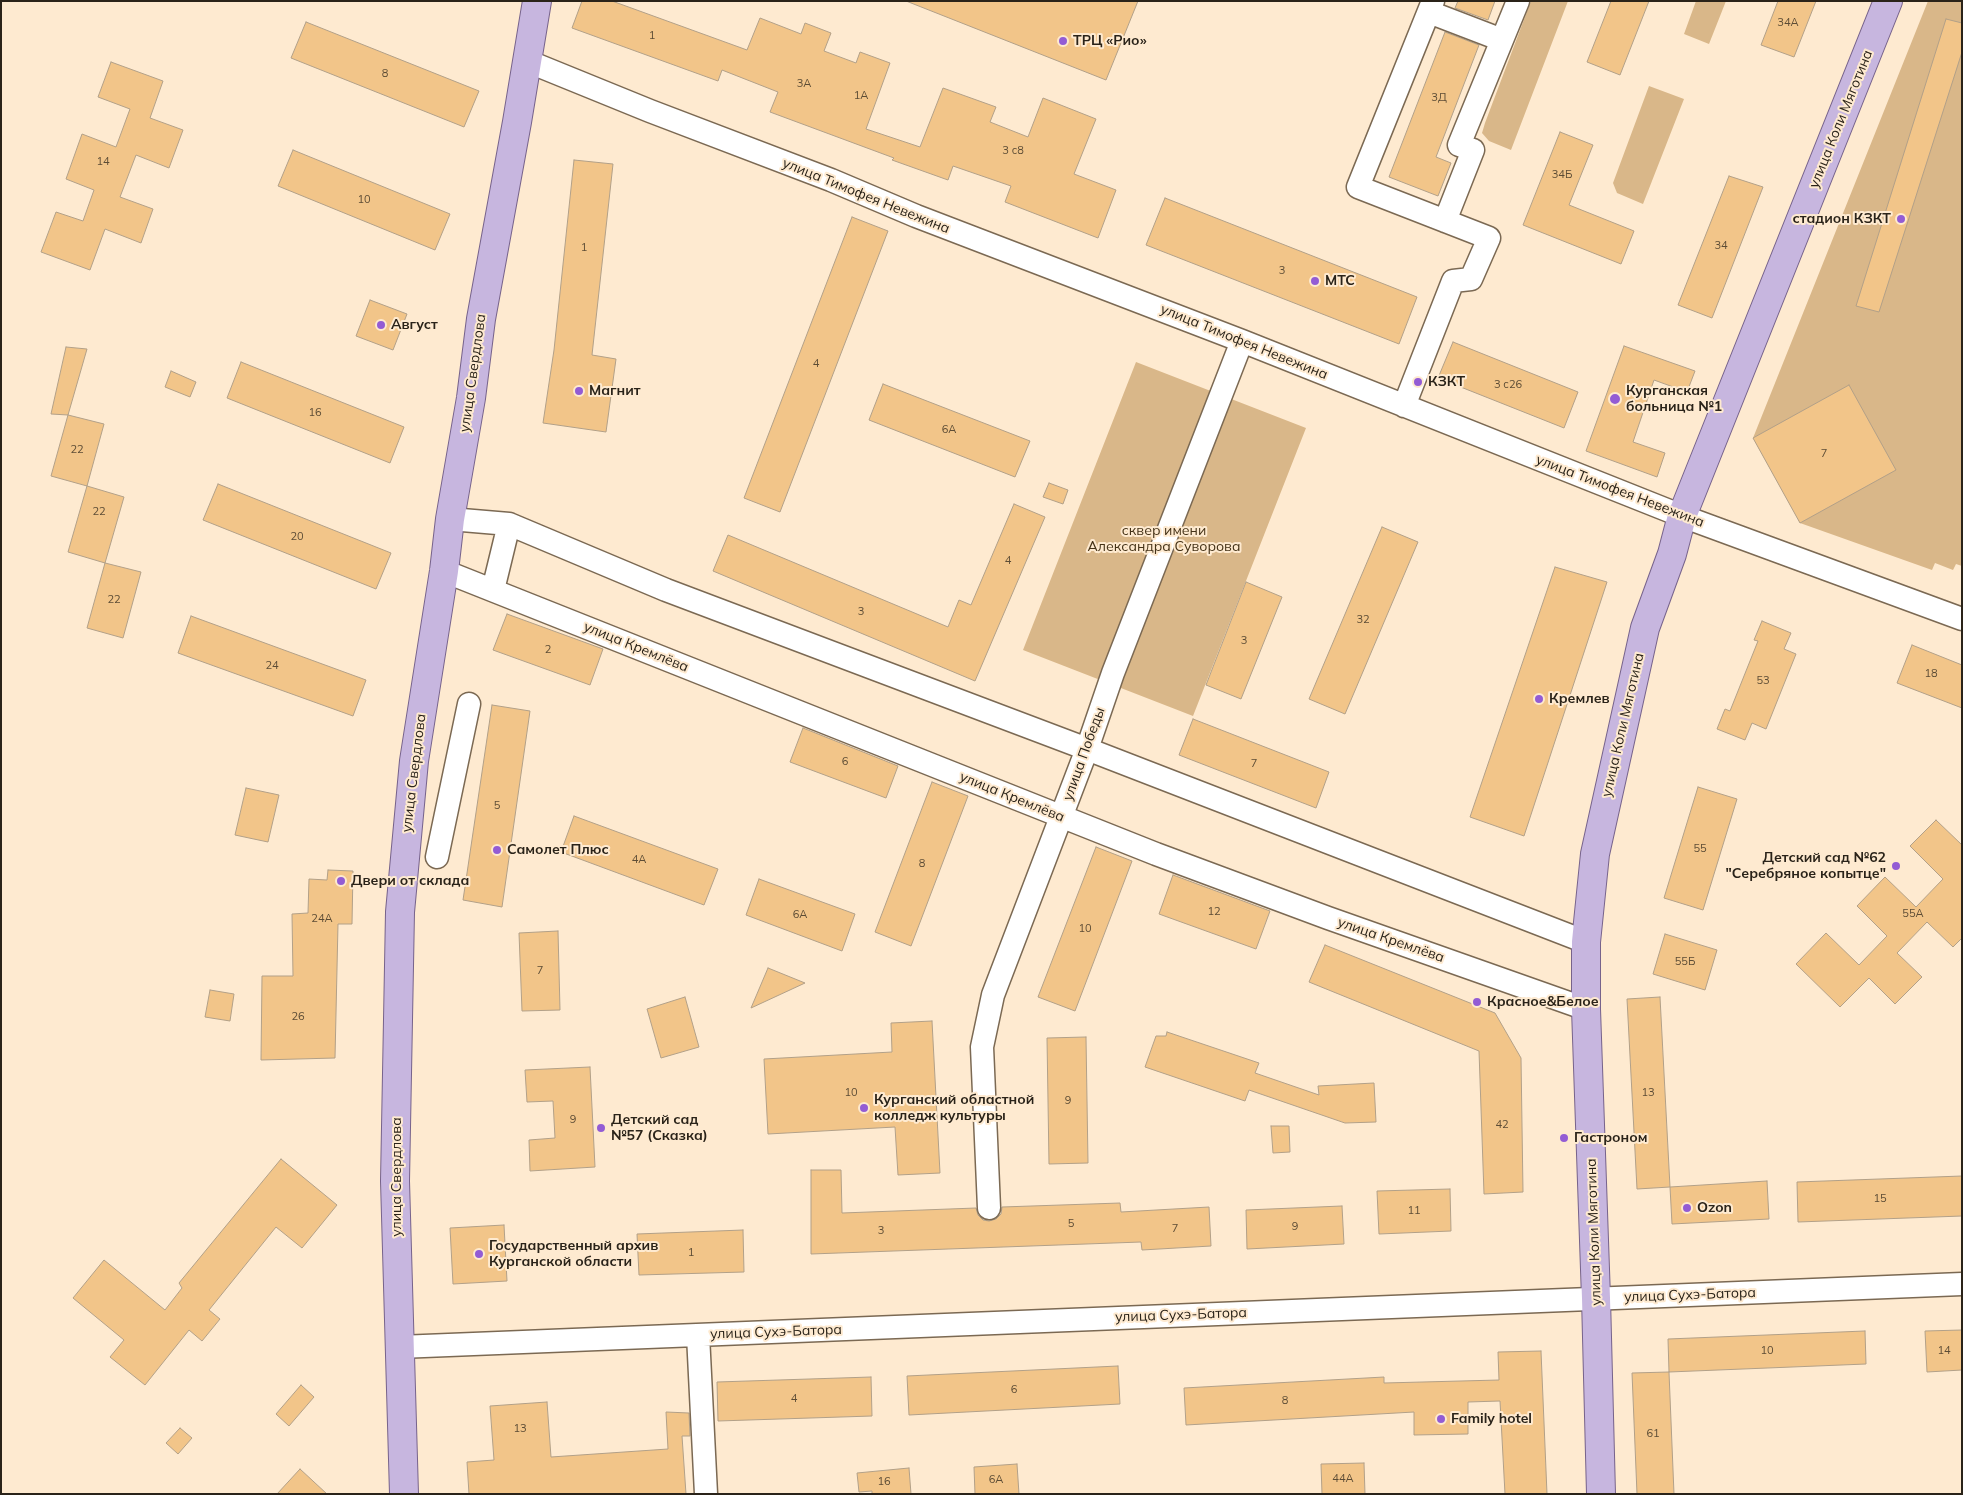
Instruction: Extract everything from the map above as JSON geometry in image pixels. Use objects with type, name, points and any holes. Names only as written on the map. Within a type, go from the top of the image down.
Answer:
[{"type":"main road","name":"улица Свердлова","points":[[404,1494],[395,1181],[400,912],[414,761],[444,571],[450,519],[471,398],[481,319],[537,1]]},
{"type":"main road","name":"улица Коли Мяготина","points":[[1600,1494],[1596,1298],[1586,1009],[1586,942],[1595,854],[1645,628],[1672,554],[1682,516],[1888,1]]},
{"type":"street","points":[[1445,221],[1473,150],[1459,145],[1518,1]]},
{"type":"street","points":[[1404,406],[1453,281],[1471,279],[1489,238],[1358,187],[1431,6],[1502,40]]},
{"type":"street","name":"улица Тимофея Невежина","points":[[527,61],[650,111],[831,180],[916,216],[1242,341],[1682,516],[1962,620]]},
{"type":"street","name":"улица Победы","points":[[989,1208],[982,1047],[994,996],[1060,816],[1087,749],[1111,678],[1242,341]]},
{"type":"street","points":[[450,519],[509,524],[666,590],[1087,749],[1586,942]]},
{"type":"street","points":[[493,590],[509,524]]},
{"type":"street","name":"улица Кремлёва","points":[[444,571],[1156,854],[1328,918],[1586,1009]]},
{"type":"street","points":[[437,857],[470,704]]},
{"type":"street","name":"улица Сухэ-Батора","points":[[400,1347],[1962,1284]]},
{"type":"street","points":[[698,1335],[706,1494]]},
{"type":"green space","points":[[1531,1],[1568,1],[1511,150],[1489,141],[1482,133]]},
{"type":"green space","points":[[1696,1],[1726,1],[1709,44],[1684,34]]},
{"type":"green space","name":"стадион КЗКТ","points":[[1928,1],[1962,1],[1962,566],[1956,564],[1953,570],[1935,563],[1932,570],[1800,523],[1753,438]]},
{"type":"green space","points":[[1649,86],[1684,99],[1643,204],[1617,193],[1613,183]]},
{"type":"green space","name":"сквер имени Александра Суворова","points":[[1136,362],[1306,428],[1193,716],[1023,650]]},
{"type":"building","points":[[582,1],[612,1],[747,50],[760,18],[801,34],[805,23],[831,33],[824,51],[856,63],[860,52],[890,63],[866,129],[920,147],[943,88],[996,107],[990,122],[1028,137],[1043,98],[1096,119],[1074,174],[1116,190],[1098,238],[1005,202],[1011,186],[953,166],[948,180],[770,112],[778,92],[722,70],[718,81],[572,28]]},
{"type":"building","name":"ТРЦ «Рио»","points":[[906,1],[1138,1],[1106,80]]},
{"type":"building","points":[[1458,1],[1495,1],[1488,20],[1455,8]]},
{"type":"building","points":[[1611,1],[1649,1],[1620,75],[1587,62]]},
{"type":"building","points":[[1778,1],[1816,1],[1794,57],[1761,45]]},
{"type":"building","points":[[1946,19],[1962,23],[1962,52],[1879,312],[1856,306]]},
{"type":"building","points":[[306,22],[479,91],[464,127],[291,58]]},
{"type":"building","points":[[1445,32],[1479,45],[1436,157],[1451,163],[1438,196],[1389,177]]},
{"type":"building","points":[[111,62],[163,81],[150,118],[183,130],[169,168],[136,155],[120,197],[153,209],[141,243],[105,229],[90,270],[41,252],[56,212],[83,221],[94,190],[66,179],[82,134],[116,147],[130,109],[98,97]]},
{"type":"building","points":[[1560,132],[1593,145],[1569,205],[1634,231],[1621,264],[1523,225]]},
{"type":"building","points":[[293,150],[450,214],[435,250],[278,186]]},
{"type":"building","points":[[574,160],[613,164],[592,355],[616,359],[606,432],[543,423],[554,350]]},
{"type":"building","points":[[1729,176],[1763,187],[1712,318],[1678,305]]},
{"type":"building","points":[[1165,198],[1417,297],[1399,344],[1146,245]]},
{"type":"building","points":[[852,217],[888,231],[780,512],[744,498]]},
{"type":"building","name":"Август","points":[[370,300],[407,314],[393,350],[356,336]]},
{"type":"building","points":[[1453,342],[1578,392],[1564,428],[1438,378]]},
{"type":"building","points":[[1624,346],[1695,371],[1687,392],[1654,380],[1633,442],[1665,453],[1657,477],[1586,451]]},
{"type":"building","points":[[66,347],[87,349],[68,415],[51,414]]},
{"type":"building","points":[[241,362],[404,427],[390,463],[227,398]]},
{"type":"building","points":[[171,371],[196,382],[190,397],[165,387]]},
{"type":"building","points":[[883,384],[1030,441],[1015,477],[869,420]]},
{"type":"building","points":[[1849,385],[1896,470],[1800,523],[1753,438]]},
{"type":"building","points":[[68,415],[104,424],[87,486],[51,476]]},
{"type":"building","points":[[1049,483],[1068,490],[1063,504],[1043,497]]},
{"type":"building","points":[[218,484],[391,553],[376,589],[203,520]]},
{"type":"building","points":[[87,486],[124,497],[105,563],[68,552]]},
{"type":"building","points":[[1014,504],[1045,517],[975,681],[713,571],[728,535],[948,627],[959,600],[971,605]]},
{"type":"building","points":[[1382,527],[1418,542],[1345,714],[1309,699]]},
{"type":"building","points":[[105,563],[141,572],[123,638],[87,628]]},
{"type":"building","name":"Кремлев","points":[[1555,567],[1607,582],[1524,836],[1470,817]]},
{"type":"building","points":[[1246,582],[1282,597],[1241,699],[1206,685]]},
{"type":"building","points":[[507,614],[603,649],[590,685],[493,650]]},
{"type":"building","points":[[191,616],[366,680],[353,716],[178,653]]},
{"type":"building","points":[[1762,621],[1791,633],[1784,649],[1796,654],[1766,729],[1752,723],[1745,740],[1717,729],[1725,709],[1730,711],[1758,641],[1754,640]]},
{"type":"building","points":[[1912,645],[1962,665],[1962,708],[1897,683]]},
{"type":"building","points":[[492,705],[530,711],[502,907],[463,900]]},
{"type":"building","points":[[1193,719],[1329,772],[1316,808],[1179,755]]},
{"type":"building","points":[[803,728],[898,766],[886,798],[790,762]]},
{"type":"building","points":[[932,782],[968,796],[911,946],[875,932]]},
{"type":"building","points":[[1698,787],[1737,799],[1703,910],[1664,898]]},
{"type":"building","points":[[246,788],[279,795],[268,842],[235,835]]},
{"type":"building","points":[[574,816],[718,869],[704,905],[561,852]]},
{"type":"building","points":[[1936,820],[1962,845],[1962,938],[1953,947],[1927,922],[1897,953],[1922,977],[1895,1004],[1869,978],[1840,1007],[1796,964],[1826,933],[1859,965],[1887,936],[1857,906],[1885,877],[1916,907],[1943,879],[1910,846]]},
{"type":"building","points":[[1096,847],[1132,861],[1075,1011],[1038,997]]},
{"type":"building","points":[[328,870],[353,871],[352,924],[338,924],[335,1058],[261,1060],[262,976],[293,976],[292,914],[308,913],[309,879],[327,880]]},
{"type":"building","points":[[1173,875],[1270,911],[1256,949],[1159,914]]},
{"type":"building","points":[[759,879],[855,914],[842,951],[746,915]]},
{"type":"building","points":[[558,931],[560,1010],[522,1011],[519,933]]},
{"type":"building","points":[[1665,934],[1717,950],[1705,990],[1653,974]]},
{"type":"building","points":[[1325,945],[1495,1013],[1521,1058],[1523,1192],[1484,1194],[1479,1051],[1309,982]]},
{"type":"building","points":[[768,968],[805,983],[751,1008]]},
{"type":"building","points":[[210,990],[234,994],[230,1021],[205,1017]]},
{"type":"building","points":[[685,997],[699,1047],[661,1058],[647,1009]]},
{"type":"building","points":[[1660,997],[1670,1187],[1637,1189],[1627,999]]},
{"type":"building","points":[[932,1021],[940,1173],[898,1175],[895,1127],[768,1134],[764,1059],[892,1052],[891,1023]]},
{"type":"building","points":[[1167,1032],[1259,1063],[1255,1073],[1319,1095],[1318,1086],[1374,1083],[1376,1122],[1345,1123],[1249,1090],[1245,1101],[1145,1067],[1156,1036],[1166,1036]]},
{"type":"building","points":[[1086,1037],[1088,1163],[1049,1164],[1047,1038]]},
{"type":"building","points":[[590,1067],[595,1167],[530,1171],[529,1140],[555,1138],[553,1101],[527,1102],[525,1070]]},
{"type":"building","points":[[1271,1126],[1289,1126],[1290,1152],[1273,1153]]},
{"type":"building","points":[[281,1159],[337,1205],[302,1248],[276,1227],[209,1310],[220,1319],[202,1341],[189,1330],[145,1385],[110,1357],[124,1340],[73,1298],[104,1260],[165,1310],[182,1288],[179,1283]]},
{"type":"building","points":[[811,1170],[841,1170],[842,1213],[976,1208],[978,1215],[983,1220],[989,1221],[996,1219],[1001,1214],[1002,1207],[1120,1203],[1121,1212],[1209,1207],[1211,1246],[1142,1250],[1141,1242],[811,1254]]},
{"type":"building","points":[[1962,1176],[1962,1216],[1798,1222],[1797,1182]]},
{"type":"building","points":[[1767,1181],[1769,1219],[1672,1224],[1670,1187]]},
{"type":"building","points":[[1450,1189],[1451,1231],[1379,1234],[1377,1191]]},
{"type":"building","points":[[1342,1206],[1344,1244],[1247,1249],[1246,1210]]},
{"type":"building","points":[[504,1225],[507,1281],[453,1284],[450,1228]]},
{"type":"building","points":[[743,1230],[744,1272],[639,1275],[637,1234]]},
{"type":"building","points":[[1962,1330],[1962,1370],[1927,1372],[1925,1331]]},
{"type":"building","points":[[1865,1331],[1866,1364],[1669,1372],[1668,1339]]},
{"type":"building","points":[[1541,1351],[1547,1494],[1505,1494],[1500,1401],[1468,1402],[1468,1434],[1414,1435],[1414,1412],[1186,1425],[1184,1388],[1384,1377],[1384,1383],[1499,1380],[1498,1352]]},
{"type":"building","points":[[1118,1366],[1120,1404],[909,1415],[907,1376]]},
{"type":"building","points":[[1669,1372],[1674,1494],[1637,1494],[1632,1373]]},
{"type":"building","points":[[871,1377],[872,1416],[718,1421],[717,1382]]},
{"type":"building","points":[[301,1385],[314,1397],[289,1426],[276,1414]]},
{"type":"building","points":[[547,1402],[551,1457],[668,1449],[666,1412],[689,1413],[690,1436],[682,1436],[686,1494],[469,1494],[467,1462],[494,1460],[490,1406]]},
{"type":"building","points":[[180,1428],[192,1438],[178,1454],[166,1443]]},
{"type":"building","points":[[1364,1463],[1365,1494],[1322,1494],[1321,1464]]},
{"type":"building","points":[[1017,1464],[1019,1494],[975,1494],[974,1467]]},
{"type":"building","points":[[909,1468],[911,1494],[859,1492],[857,1473]]},
{"type":"building","points":[[300,1469],[327,1494],[277,1494]]},
{"type":"place","name":"ТРЦ «Рио»","points":[[1063,41]]},
{"type":"place","name":"стадион КЗКТ","points":[[1901,219]]},
{"type":"place","name":"МТС","points":[[1315,281]]},
{"type":"place","name":"Август","points":[[381,325]]},
{"type":"place","name":"КЗКТ","points":[[1418,382]]},
{"type":"place","name":"Магнит","points":[[579,391]]},
{"type":"place","name":"Курганская больница №1","points":[[1615,399]]},
{"type":"place","name":"Кремлев","points":[[1539,699]]},
{"type":"place","name":"Самолет Плюс","points":[[497,850]]},
{"type":"place","name":"Детский сад №62 \"Серебряное копытце\"","points":[[1896,866]]},
{"type":"place","name":"Двери от склада","points":[[341,881]]},
{"type":"place","name":"Красное&Белое","points":[[1477,1002]]},
{"type":"place","name":"Курганский областной колледж культуры","points":[[864,1108]]},
{"type":"place","name":"Детский сад №57 (Сказка)","points":[[601,1128]]},
{"type":"place","name":"Гастроном","points":[[1564,1138]]},
{"type":"place","name":"Ozon","points":[[1687,1208]]},
{"type":"place","name":"Государственный архив Курганской области","points":[[479,1254]]},
{"type":"place","name":"Family hotel","points":[[1441,1419]]}]
